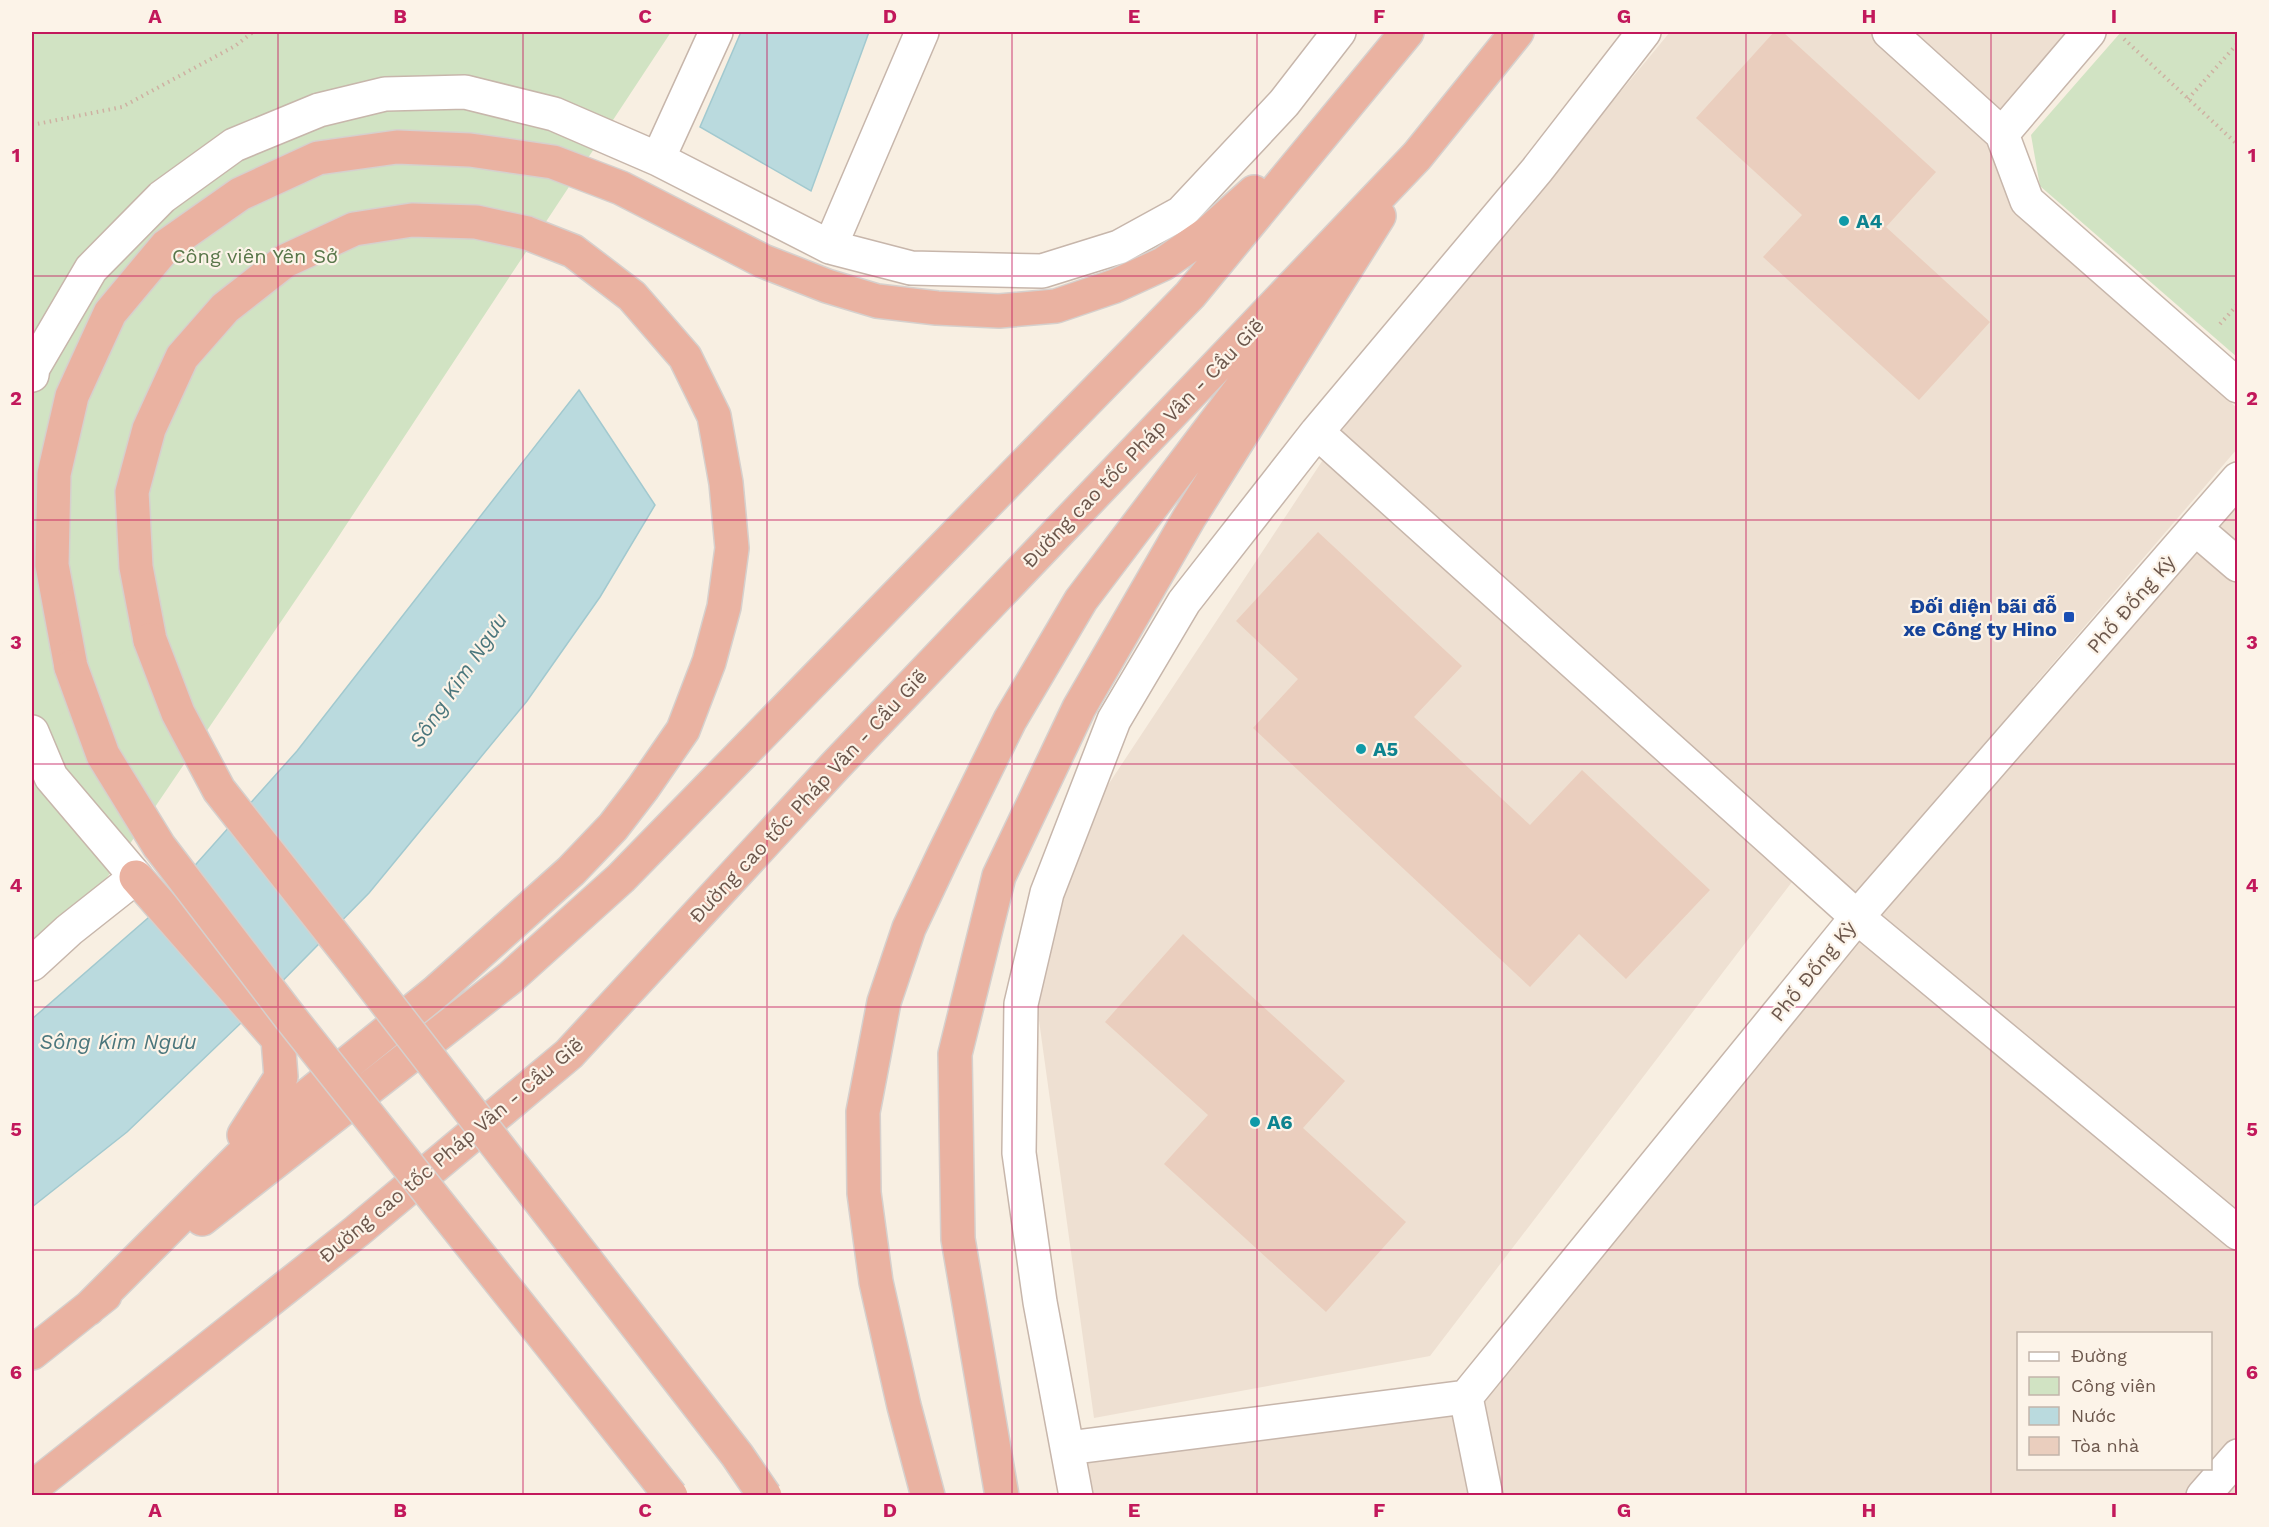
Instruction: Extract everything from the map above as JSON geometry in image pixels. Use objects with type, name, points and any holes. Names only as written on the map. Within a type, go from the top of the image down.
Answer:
[{"type":"highway","points":[[32,1353],[510,978],[621,878],[1190,295],[1407,32]]},
{"type":"highway","name":"Đường cao tốc Pháp Vân - Cầu Giẽ","points":[[32,1488],[357,1231],[569,1054],[836,765],[1416,156],[1517,32]]},
{"type":"highway","points":[[670,1496],[289,1017],[159,846],[103,755],[71,667],[52,565],[54,474],[72,396],[110,313],[166,246],[240,194],[318,158],[397,147],[470,150],[553,162],[621,188],[763,261],[827,286],[878,301],[937,308],[999,311],[1056,306],[1115,286],[1162,264],[1208,233],[1335,118]]},
{"type":"highway","points":[[928,1496],[904,1406],[876,1282],[864,1193],[862,1112],[884,1002],[909,928],[1010,720],[1081,600],[1416,156]]},
{"type":"highway","points":[[1002,1496],[958,1239],[955,1054],[999,876],[1079,708],[1190,518],[1416,156]]},
{"type":"highway","points":[[88,1309],[276,1121],[436,991],[571,871],[613,827],[643,788],[682,730],[709,662],[724,607],[732,549],[726,483],[714,416],[685,357],[632,296],[573,251],[527,232],[476,222],[412,220],[354,229],[285,261],[225,308],[183,357],[149,429],[132,492],[136,567],[150,640],[178,713],[219,790],[397,1017],[737,1455],[765,1496]]},
{"type":"highway","points":[[146,888],[278,1039],[281,1077],[213,1183]]},
{"type":"street","points":[[658,159],[716,32]]},
{"type":"street","points":[[830,247],[922,32]]},
{"type":"street","points":[[32,375],[33,368],[91,269],[162,197],[234,145],[319,110],[385,94],[465,93],[554,114],[658,159],[830,247],[911,268],[1042,271],[1119,247],[1181,213],[1284,103],[1339,32]]},
{"type":"street","points":[[1076,1496],[1040,1302],[1019,1153],[1021,1004],[1047,893],[1114,720],[1184,602],[1317,432],[1537,170],[1644,32]]},
{"type":"street","points":[[1889,32],[2001,134],[2027,201],[2238,386]]},
{"type":"street","points":[[2001,134],[2089,32]]},
{"type":"street","points":[[1317,432],[1857,917],[2238,1233]]},
{"type":"street","name":"Phố Đống Kỳ","points":[[1466,1397],[1857,917],[2238,479]]},
{"type":"street","points":[[2196,529],[2238,565]]},
{"type":"street","points":[[32,732],[51,777],[146,888],[69,930],[32,964]]},
{"type":"street","points":[[1068,1448],[1466,1397],[1486,1496]]},
{"type":"street","points":[[2203,1496],[2238,1456]]},
{"type":"path","points":[[32,125],[122,107],[235,46],[254,32]]},
{"type":"path","points":[[2115,32],[2238,145]]},
{"type":"path","points":[[2188,99],[2238,43]]},
{"type":"shaded area","points":[[1670,32],[2074,32],[1986,138],[2010,205],[2237,408],[2237,449],[1854,895],[1811,857],[1430,1356],[1094,1418],[1024,912],[1348,422]]},
{"type":"shaded area","points":[[2237,479],[2237,1495],[1073,1496],[1068,1448],[1466,1397]]},
{"type":"green space","name":"Công viên Yên Sở","points":[[32,32],[671,32],[329,551],[104,882],[32,942]]},
{"type":"green space","points":[[2121,32],[2237,32],[2237,357],[2040,186],[2031,135]]},
{"type":"water","points":[[741,32],[869,32],[811,191],[700,127]]},
{"type":"water","name":"Sông Kim Ngưu","points":[[579,390],[655,505],[600,597],[527,701],[369,893],[242,1022],[127,1132],[32,1207],[32,1019],[148,918],[297,751]]},
{"type":"building","name":"A4","points":[[1774,32],[1783,32],[1936,172],[1886,227],[1990,322],[1919,400],[1763,257],[1802,215],[1696,118]]},
{"type":"building","name":"A5","points":[[1318,532],[1462,666],[1414,717],[1530,825],[1582,770],[1710,890],[1626,979],[1579,934],[1530,987],[1253,728],[1298,679],[1236,621]]},
{"type":"building","name":"A6","points":[[1183,934],[1345,1081],[1303,1128],[1406,1222],[1326,1312],[1164,1164],[1208,1115],[1105,1022]]},
{"type":"place","name":"A4","points":[[1844,221]]},
{"type":"place","name":"Đối diện bãi đỗ xe Công ty Hino","points":[[2069,617]]},
{"type":"place","name":"A5","points":[[1361,749]]},
{"type":"place","name":"A6","points":[[1255,1122]]}]
